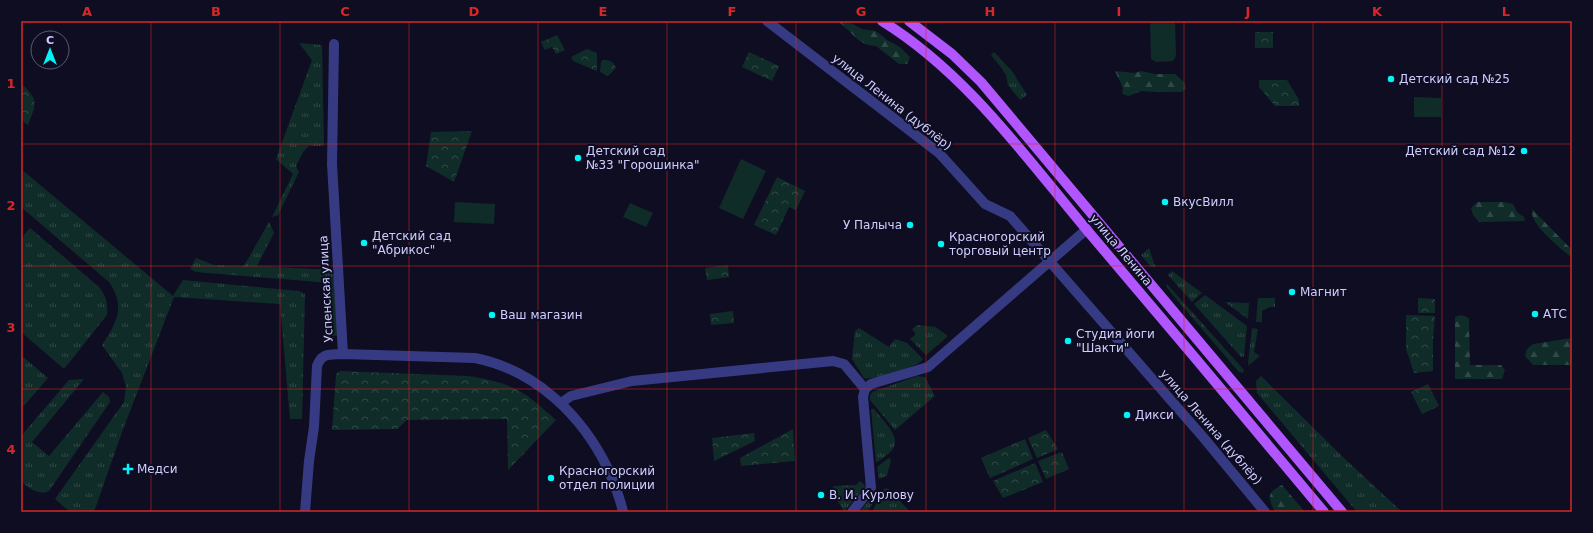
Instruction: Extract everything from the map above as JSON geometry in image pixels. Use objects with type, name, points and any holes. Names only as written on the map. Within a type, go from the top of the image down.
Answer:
[{"type":"main road","name":"улица Ленина","points":[[882,21],[913,42],[935,60],[969,92],[1000,126],[1324,512]]},
{"type":"main road","name":"улица Ленина","points":[[909,21],[952,54],[981,82],[1342,512]]},
{"type":"street","name":"улица Ленина (дублёр)","points":[[767,21],[939,153],[985,204],[1010,216],[1204,437],[1265,512]]},
{"type":"street","name":"Успенская улица","points":[[305,512],[309,461],[315,420],[317,366],[321,357],[325,355],[342,354],[332,164],[334,44]]},
{"type":"street","points":[[852,512],[871,488],[863,397],[865,389],[871,384],[928,366],[1087,229]]},
{"type":"street","points":[[342,354],[462,357],[486,361],[519,373],[561,403],[584,429],[606,466],[620,500],[623,512]]},
{"type":"street","points":[[561,403],[570,396],[632,381],[837,361],[848,367],[865,389]]},
{"type":"green space","points":[[837,21],[847,21],[862,29],[876,31],[887,40],[900,47],[910,57],[907,64],[899,64],[876,46],[869,45],[859,40]]},
{"type":"green space","points":[[1150,21],[1175,21],[1176,56],[1173,61],[1156,62],[1151,59]]},
{"type":"green space","points":[[1255,32],[1273,32],[1273,48],[1255,48]]},
{"type":"green space","points":[[557,35],[565,50],[556,54],[552,47],[545,50],[541,42]]},
{"type":"green space","points":[[299,43],[322,45],[324,146],[309,146],[303,152],[296,166],[299,172],[278,215],[272,217],[293,174],[276,159],[312,60]]},
{"type":"green space","points":[[587,49],[597,53],[597,71],[573,61],[571,57]]},
{"type":"green space","points":[[749,52],[779,66],[772,81],[742,67]]},
{"type":"green space","points":[[994,52],[1012,71],[1027,95],[1020,100],[1008,85],[1006,75],[991,55]]},
{"type":"green space","points":[[603,60],[608,60],[614,64],[616,68],[608,76],[600,72],[601,62]]},
{"type":"green space","points":[[1115,71],[1134,73],[1141,71],[1155,74],[1175,74],[1185,83],[1186,89],[1181,92],[1141,91],[1129,96],[1122,94],[1123,88]]},
{"type":"green space","points":[[1259,80],[1287,80],[1299,100],[1299,106],[1275,106],[1259,87]]},
{"type":"green space","points":[[21,83],[31,94],[35,102],[28,125],[21,120]]},
{"type":"green space","points":[[1414,97],[1441,98],[1441,117],[1414,117]]},
{"type":"green space","points":[[472,131],[454,182],[426,166],[431,132]]},
{"type":"green space","points":[[741,159],[766,171],[743,219],[719,208]]},
{"type":"green space","points":[[21,169],[173,296],[183,280],[299,291],[305,294],[302,419],[290,419],[280,304],[174,297],[122,432],[94,512],[70,512],[55,499],[124,402],[126,386],[122,373],[102,345],[112,329],[118,314],[118,306],[114,291],[109,282],[21,207]]},
{"type":"green space","points":[[777,177],[805,191],[796,210],[789,207],[776,235],[754,225]]},
{"type":"green space","points":[[455,202],[495,204],[494,224],[454,222]]},
{"type":"green space","points":[[1477,202],[1504,202],[1513,204],[1517,212],[1524,217],[1525,221],[1479,222],[1473,215],[1471,208]]},
{"type":"green space","points":[[630,203],[653,213],[646,227],[623,217]]},
{"type":"green space","points":[[1532,209],[1572,250],[1572,258],[1540,229],[1532,215]]},
{"type":"green space","points":[[269,222],[274,233],[257,266],[333,270],[338,336],[330,336],[330,283],[196,272],[190,269],[196,258],[214,265],[244,266]]},
{"type":"green space","points":[[30,228],[99,287],[106,300],[107,315],[64,369],[21,332],[21,238]]},
{"type":"green space","points":[[1149,248],[1155,266],[1154,267],[1151,267],[1141,255]]},
{"type":"green space","points":[[728,265],[729,277],[707,280],[705,268]]},
{"type":"green space","points":[[1172,271],[1202,293],[1192,302],[1168,275]]},
{"type":"green space","points":[[1167,284],[1244,370],[1243,373],[1239,372],[1172,294],[1166,286]]},
{"type":"green space","points":[[1205,295],[1247,326],[1244,356],[1241,357],[1194,304]]},
{"type":"green space","points":[[1258,298],[1275,298],[1275,307],[1270,307],[1262,311],[1262,322],[1256,322]]},
{"type":"green space","points":[[1418,298],[1435,299],[1435,313],[1418,313]]},
{"type":"green space","points":[[1225,302],[1249,303],[1248,319]]},
{"type":"green space","points":[[733,311],[734,323],[711,325],[710,314]]},
{"type":"green space","points":[[1406,315],[1435,316],[1433,371],[1414,373],[1406,349]]},
{"type":"green space","points":[[1461,315],[1469,318],[1470,365],[1501,365],[1505,370],[1502,379],[1455,379],[1455,317]]},
{"type":"green space","points":[[918,325],[935,327],[947,335],[947,337],[926,355],[910,339],[915,335],[912,329]]},
{"type":"green space","points":[[859,328],[889,347],[895,339],[907,343],[923,359],[913,366],[895,373],[864,378],[852,359],[855,331]]},
{"type":"green space","points":[[1252,328],[1258,329],[1254,352],[1260,356],[1249,365],[1248,363]]},
{"type":"green space","points":[[1572,338],[1572,365],[1533,365],[1525,356],[1527,349],[1533,344]]},
{"type":"green space","points":[[21,355],[48,378],[21,409]]},
{"type":"green space","points":[[340,371],[468,376],[484,379],[507,385],[522,392],[556,420],[508,470],[507,419],[407,420],[397,429],[332,430],[336,374]]},
{"type":"green space","points":[[917,376],[925,377],[935,396],[895,430],[870,400],[870,396],[872,392]]},
{"type":"green space","points":[[1261,376],[1344,458],[1402,512],[1357,512],[1257,393],[1256,381]]},
{"type":"green space","points":[[84,379],[32,442],[49,456],[103,392],[109,397],[110,402],[49,491],[41,493],[34,491],[21,482],[21,436],[69,380]]},
{"type":"green space","points":[[1428,384],[1439,406],[1422,414],[1411,392]]},
{"type":"green space","points":[[871,409],[874,409],[890,428],[895,440],[895,445],[892,450],[877,462],[876,462]]},
{"type":"green space","points":[[793,429],[795,461],[741,466],[740,458]]},
{"type":"green space","points":[[1046,430],[1058,449],[1037,458],[1028,438]]},
{"type":"green space","points":[[754,433],[755,441],[714,461],[712,438]]},
{"type":"green space","points":[[1025,439],[1033,459],[990,478],[981,458]]},
{"type":"green space","points":[[1062,452],[1069,469],[1046,479],[1038,461]]},
{"type":"green space","points":[[889,458],[891,460],[887,476],[879,479],[877,467]]},
{"type":"green space","points":[[1035,463],[1043,482],[1003,498],[993,481]]},
{"type":"green space","points":[[860,481],[865,485],[864,488],[844,512],[831,489],[834,486],[856,485]]},
{"type":"green space","points":[[1282,485],[1305,512],[1275,512],[1270,496],[1273,491]]},
{"type":"green space","points":[[886,488],[890,490],[910,512],[872,512],[884,489]]},
{"type":"green space","points":[[879,491],[868,512],[859,512],[876,492]]},
{"type":"place","name":"Детский сад №25","points":[[1391,79]]},
{"type":"place","name":"Детский сад №12","points":[[1524,151]]},
{"type":"place","name":"Детский сад №33 \"Горошинка\"","points":[[578,158]]},
{"type":"place","name":"ВкусВилл","points":[[1165,202]]},
{"type":"place","name":"У Палыча","points":[[910,225]]},
{"type":"place","name":"Детский сад \"Абрикос\"","points":[[364,243]]},
{"type":"place","name":"Красногорский торговый центр","points":[[941,244]]},
{"type":"place","name":"Магнит","points":[[1292,292]]},
{"type":"place","name":"АТС","points":[[1535,314]]},
{"type":"place","name":"Ваш магазин","points":[[492,315]]},
{"type":"place","name":"Студия йоги \"Шакти\"","points":[[1068,341]]},
{"type":"place","name":"Дикси","points":[[1127,415]]},
{"type":"place","name":"Медси","points":[[128,469]]},
{"type":"place","name":"Красногорский отдел полиции","points":[[551,478]]},
{"type":"place","name":"В. И. Курлову","points":[[821,495]]}]
